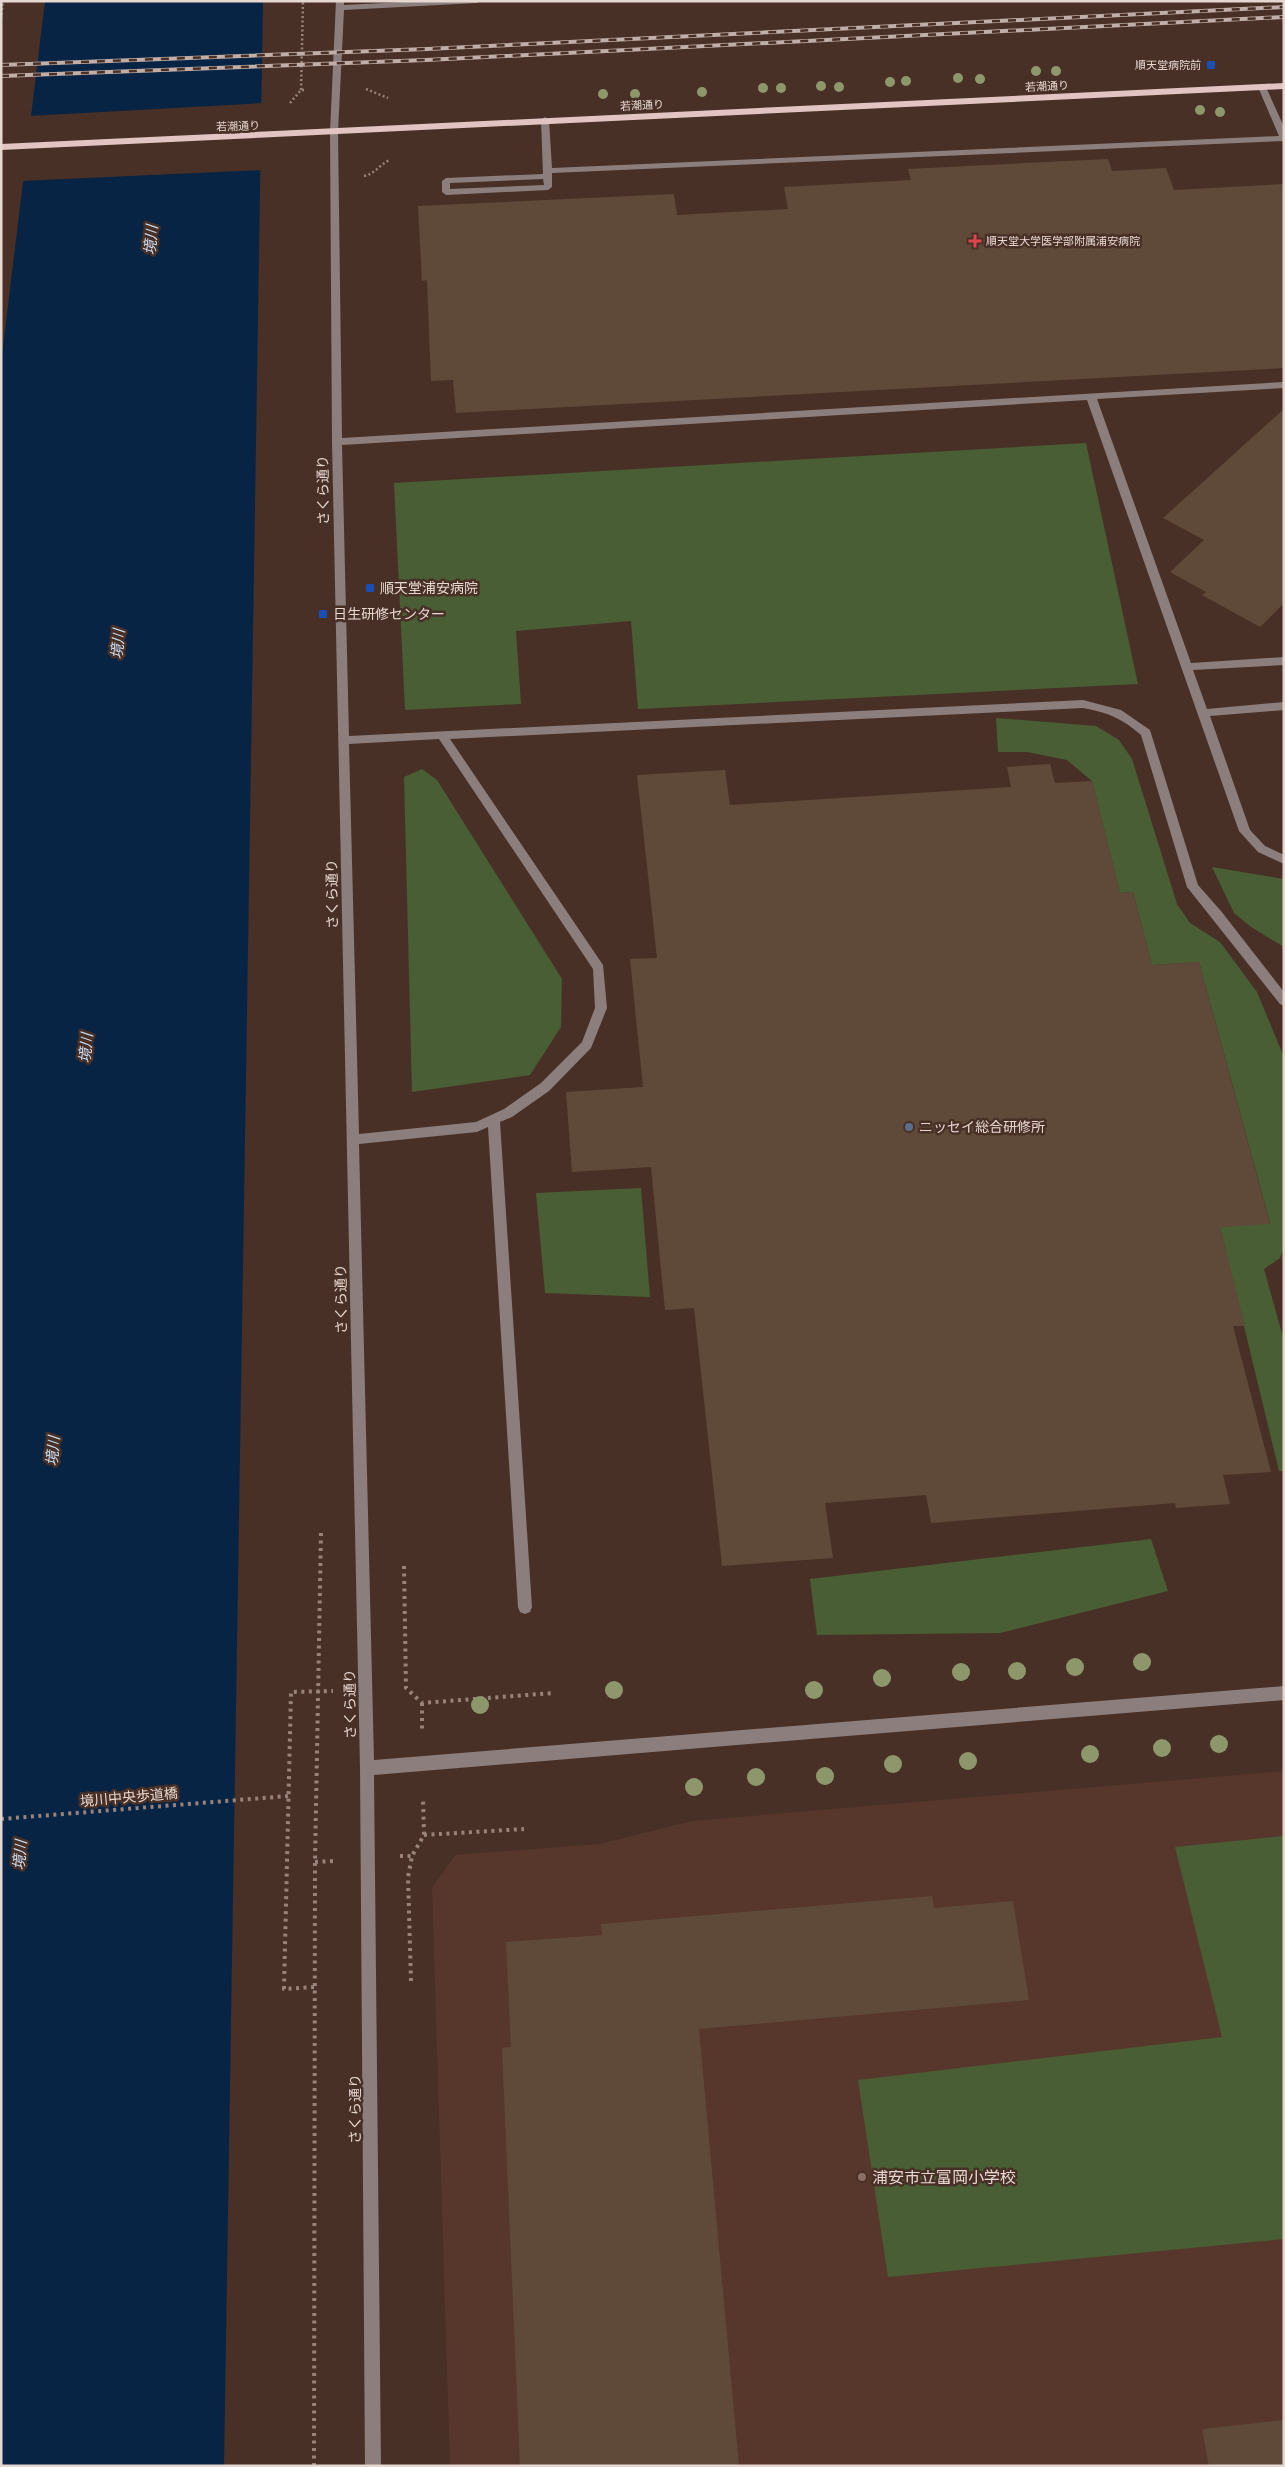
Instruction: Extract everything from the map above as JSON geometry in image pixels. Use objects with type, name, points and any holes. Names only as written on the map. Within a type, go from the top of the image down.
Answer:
[{"type":"main road","name":"若潮通り","points":[[3,147],[1284,86]]},
{"type":"street","points":[[340,4],[477,1]]},
{"type":"street","name":"さくら通り","points":[[340,4],[334,132],[337,442],[367,1768],[373,2466]]},
{"type":"street","points":[[545,120],[547,173],[548,187],[446,192],[446,181],[547,173],[1284,137],[1262,87]]},
{"type":"street","points":[[337,442],[1284,385]]},
{"type":"street","points":[[1091,397],[1245,830],[1254,844],[1269,854],[1284,860]]},
{"type":"street","points":[[1187,666],[1284,660]]},
{"type":"street","points":[[344,740],[1084,704],[1111,708],[1132,719],[1146,732],[1193,887],[1217,914],[1284,1001]]},
{"type":"street","points":[[1204,713],[1284,706]]},
{"type":"street","points":[[353,1140],[477,1127],[508,1113],[546,1087],[587,1045],[601,1008],[599,968],[442,735]]},
{"type":"street","points":[[494,1119],[525,1607]]},
{"type":"street","points":[[367,1768],[1284,1693]]},
{"type":"path","points":[[1,19],[3,1]]},
{"type":"path","points":[[301,90],[303,1]]},
{"type":"path","points":[[314,2466],[314,1988],[316,1691],[320,1532]]},
{"type":"path","points":[[404,1566],[406,1688],[422,1702],[553,1693]]},
{"type":"path","points":[[314,1988],[284,1989],[290,1692],[316,1691]]},
{"type":"path","name":"境川中央歩道橋","points":[[1,1819],[288,1796]]},
{"type":"path","points":[[412,1981],[408,1876],[412,1856],[424,1835],[524,1829]]},
{"type":"shaded area","name":"浦安市立富岡小学校","points":[[1284,1771],[1284,2466],[450,2466],[432,1888],[455,1855],[600,1844],[692,1821]]},
{"type":"green space","points":[[1086,443],[1138,684],[638,709],[631,621],[516,631],[521,704],[405,710],[394,483]]},
{"type":"green space","points":[[996,718],[1096,726],[1119,740],[1132,759],[1177,904],[1190,923],[1220,942],[1257,992],[1283,1055],[1284,1247],[1280,1258],[1264,1269],[1284,1341],[1284,1471],[1279,1471],[1220,1227],[1270,1223],[1199,962],[1152,965],[1133,892],[1120,893],[1092,781],[1067,760],[1027,752],[998,752]]},
{"type":"green space","points":[[422,769],[437,780],[562,979],[561,1027],[530,1075],[412,1092],[404,777]]},
{"type":"green space","points":[[1212,867],[1284,879],[1284,947],[1251,927],[1234,913]]},
{"type":"green space","points":[[641,1188],[650,1297],[545,1293],[536,1193]]},
{"type":"green space","points":[[1151,1539],[1168,1591],[1000,1633],[817,1635],[810,1579]]},
{"type":"green space","points":[[1284,1836],[1284,2239],[888,2277],[858,2080],[1222,2037],[1175,1847]]},
{"type":"water","name":"境川","points":[[45,1],[263,1],[224,2466],[1,2466],[1,363]]},
{"type":"pier","points":[[264,103],[263,170],[21,181],[29,116]]},
{"type":"building","points":[[1108,159],[1112,171],[1166,168],[1174,190],[1284,184],[1284,368],[456,413],[453,380],[431,381],[427,280],[422,281],[418,206],[674,194],[677,215],[788,209],[784,187],[911,180],[908,169]]},
{"type":"building","points":[[1284,409],[1284,603],[1260,627],[1202,595],[1206,592],[1170,572],[1204,540],[1163,518]]},
{"type":"building","points":[[1050,764],[1055,783],[1092,781],[1120,893],[1133,892],[1152,965],[1199,962],[1270,1224],[1220,1227],[1245,1326],[1233,1326],[1271,1472],[1223,1475],[1230,1504],[1176,1508],[1175,1503],[931,1523],[926,1495],[825,1503],[833,1558],[722,1566],[694,1308],[665,1310],[651,1167],[572,1172],[566,1092],[643,1087],[630,959],[657,958],[637,775],[725,770],[730,805],[1011,787],[1007,767]]},
{"type":"building","points":[[932,1896],[934,1908],[1013,1901],[1029,2000],[699,2029],[739,2466],[520,2466],[502,2048],[511,2047],[506,1942],[602,1935],[601,1924]]},
{"type":"building","points":[[1284,2420],[1284,2466],[1209,2466],[1202,2429]]},
{"type":"railway","points":[[1,65],[427,49],[1284,7]]},
{"type":"railway","points":[[1,76],[426,60],[1284,17]]},
{"type":"place","name":"順天堂病院前","points":[[1211,65]]},
{"type":"place","name":"順天堂大学医学部附属浦安病院","points":[[975,241]]},
{"type":"place","name":"順天堂浦安病院","points":[[370,588]]},
{"type":"place","name":"日生研修センター","points":[[323,614]]},
{"type":"place","name":"ニッセイ総合研修所","points":[[909,1127]]},
{"type":"place","name":"浦安市立富岡小学校","points":[[862,2177]]}]
